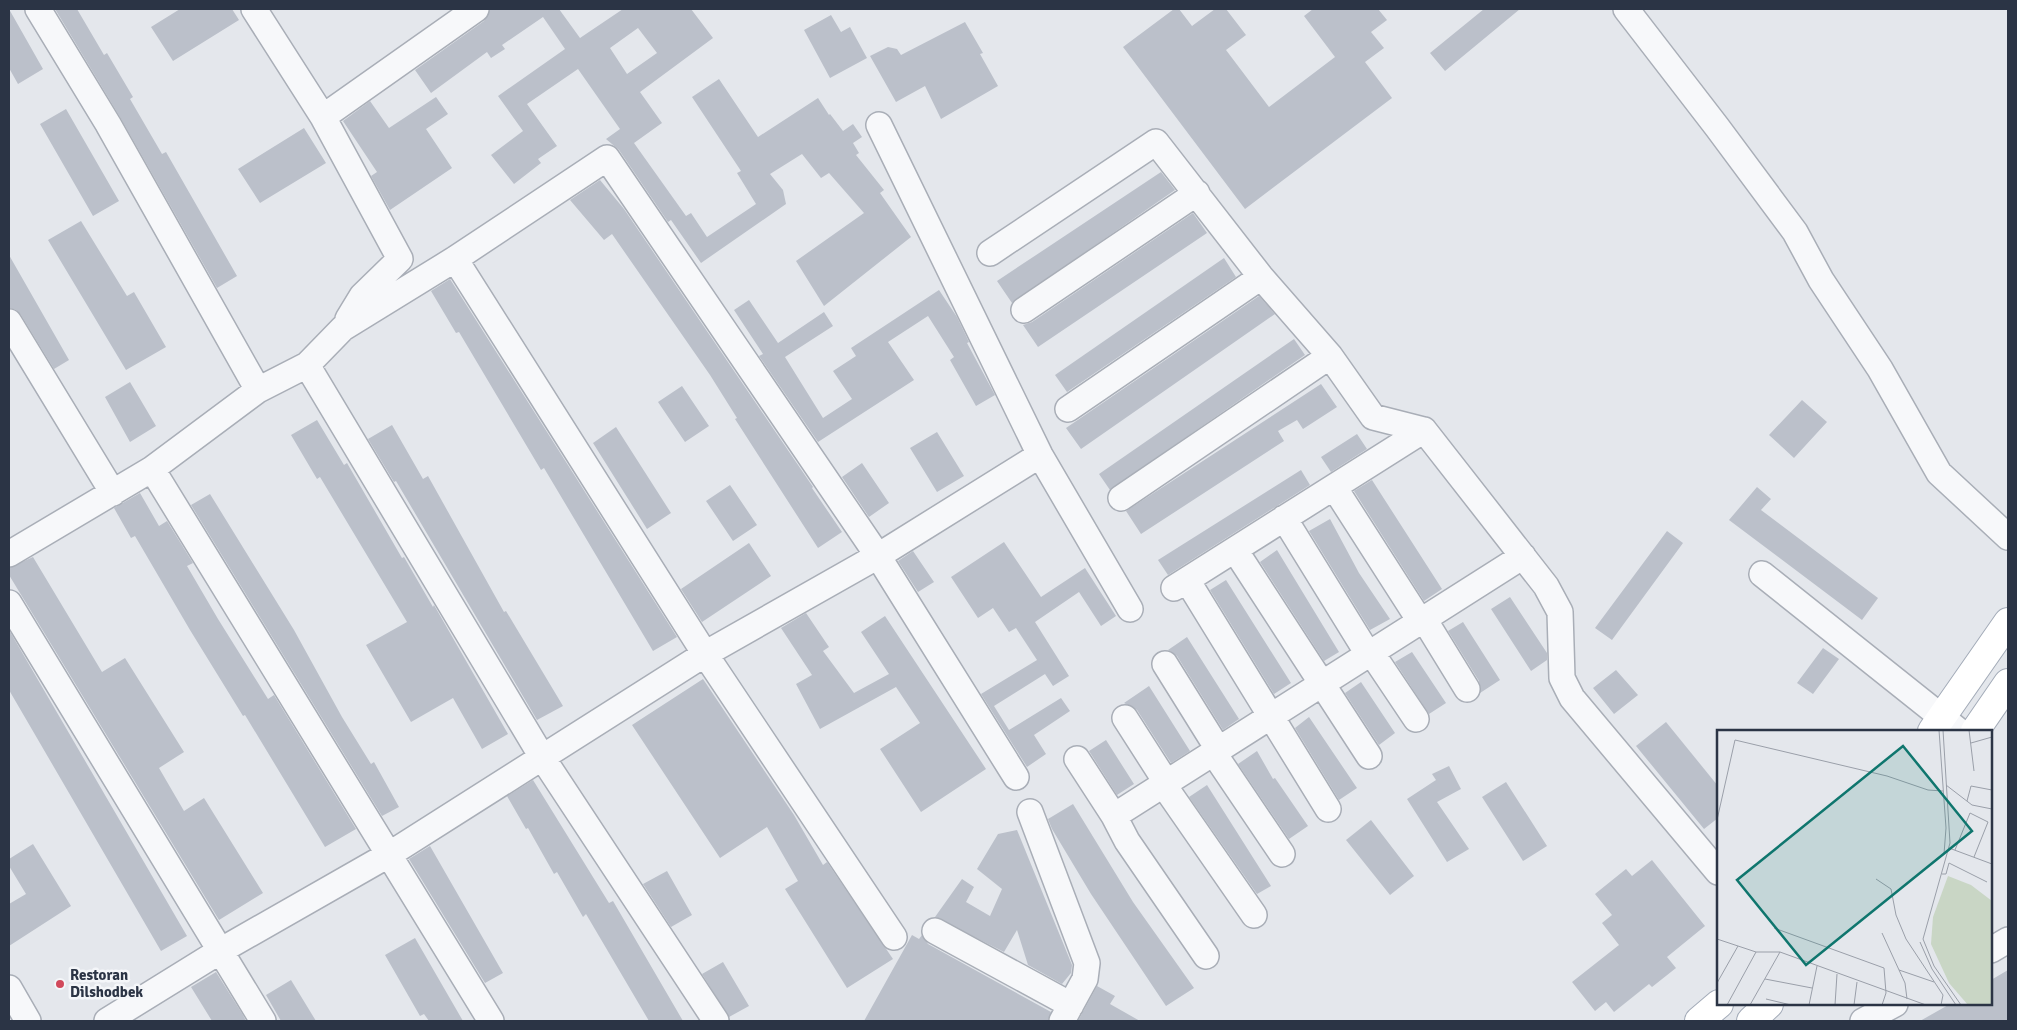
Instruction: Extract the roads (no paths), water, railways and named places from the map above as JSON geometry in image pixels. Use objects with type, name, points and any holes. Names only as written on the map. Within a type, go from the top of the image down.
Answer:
[{"type":"main road","points":[[1944,727],[2008,622]]},
{"type":"main road","points":[[1976,730],[2008,683]]},
{"type":"main road","points":[[1699,1021],[1717,1005]]},
{"type":"street","points":[[38,9],[108,124],[258,390]]},
{"type":"street","points":[[9,554],[152,469],[258,390],[307,365],[342,328],[362,296],[400,260],[323,117],[254,9]]},
{"type":"street","points":[[323,117],[476,9]]},
{"type":"street","points":[[1626,9],[1717,126],[1795,232],[1821,280],[1880,369],[1938,473],[2008,537]]},
{"type":"street","points":[[879,125],[1040,456],[1130,608]]},
{"type":"street","points":[[990,252],[1156,142],[1261,277],[1330,356],[1373,417],[1424,430],[1523,556],[1546,586],[1560,612],[1562,678],[1572,698],[1717,871]]},
{"type":"street","points":[[342,328],[455,258],[606,158],[878,556],[1016,777]]},
{"type":"street","points":[[1024,310],[1197,193]]},
{"type":"street","points":[[455,258],[705,654],[894,937]]},
{"type":"street","points":[[1068,409],[1261,277]]},
{"type":"street","points":[[9,322],[113,493]]},
{"type":"street","points":[[1122,498],[1330,356]]},
{"type":"street","points":[[307,365],[542,757],[716,1021]]},
{"type":"street","points":[[1328,810],[1270,716],[1180,584],[1424,430]]},
{"type":"street","points":[[107,1021],[220,951],[390,854],[705,654],[878,556],[1040,456]]},
{"type":"street","points":[[152,469],[491,1021]]},
{"type":"street","points":[[1334,487],[1467,689]]},
{"type":"street","points":[[1284,518],[1370,653],[1416,719]]},
{"type":"street","points":[[1235,550],[1320,684],[1369,756]]},
{"type":"street","points":[[1114,816],[1523,556]]},
{"type":"street","points":[[1762,574],[1944,727]]},
{"type":"street","points":[[9,603],[263,1021]]},
{"type":"street","points":[[1165,664],[1216,751],[1282,854]]},
{"type":"street","points":[[1125,718],[1164,783],[1254,915]]},
{"type":"street","points":[[1077,760],[1114,816],[1127,841],[1206,956]]},
{"type":"street","points":[[934,931],[1066,1013],[1085,979],[1087,963],[1030,812]]},
{"type":"street","points":[[1992,949],[2008,940]]},
{"type":"street","points":[[9,988],[28,1021]]},
{"type":"street","points":[[1864,1021],[1893,1005]]},
{"type":"place","name":"Restoran Dilshodbek","points":[[60,984]]}]
